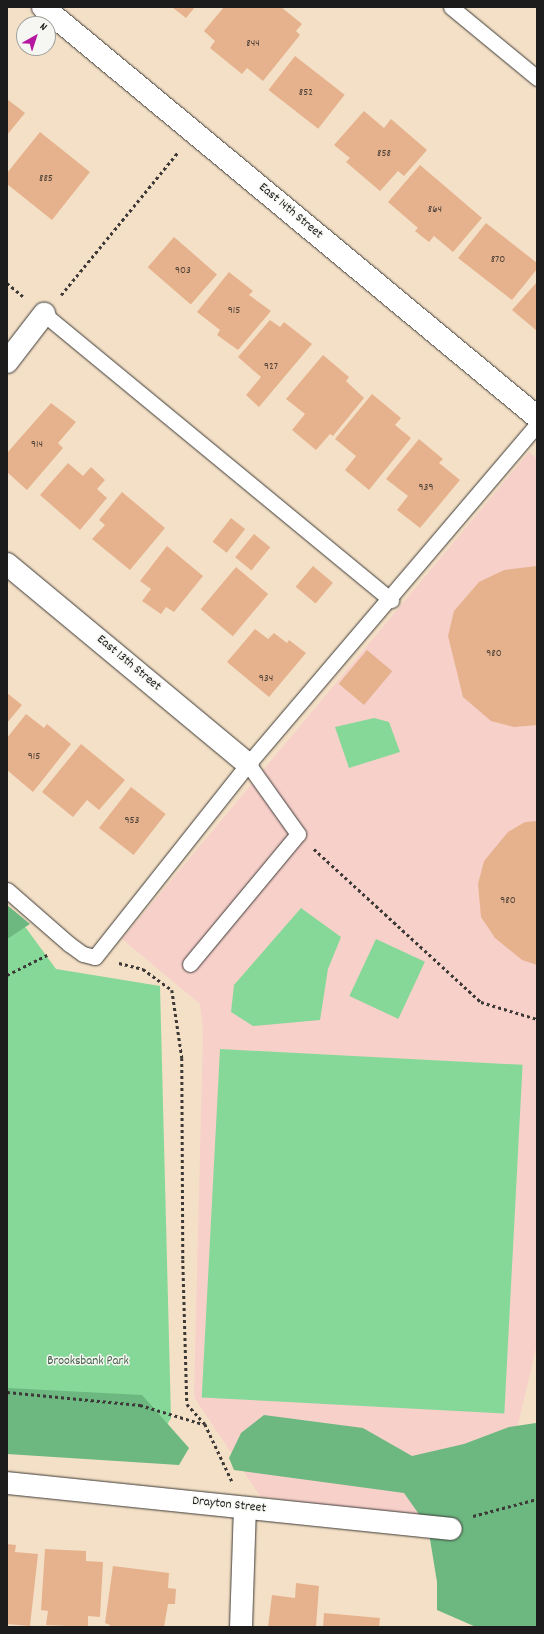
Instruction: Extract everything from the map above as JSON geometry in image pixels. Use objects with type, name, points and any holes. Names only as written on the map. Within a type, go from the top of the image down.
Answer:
[{"type":"street","name":"East 14th Street","points":[[43,7],[537,417]]},
{"type":"street","points":[[7,362],[44,314]]},
{"type":"street","name":"East 13th Street","points":[[7,564],[248,764]]},
{"type":"street","name":"Drayton Street","points":[[7,1483],[451,1529]]},
{"type":"street","points":[[242,1627],[245,1508]]},
{"type":"lane","points":[[451,7],[537,78]]},
{"type":"lane","points":[[44,314],[391,600]]},
{"type":"lane","points":[[7,890],[69,944],[83,954],[95,957],[248,764],[391,600],[537,425]]},
{"type":"lane","points":[[190,964],[298,834],[248,764]]},
{"type":"path","points":[[44,314],[194,133]]},
{"type":"path","points":[[298,834],[481,1002],[537,1019]]},
{"type":"path","points":[[7,975],[69,944]]},
{"type":"path","points":[[95,957],[143,969],[172,990],[182,1058],[183,1260],[187,1404],[205,1424],[245,1508]]},
{"type":"path","points":[[7,1392],[140,1405],[205,1424]]},
{"type":"path","points":[[451,1529],[462,1520],[537,1499]]},
{"type":"shaded area","points":[[529,452],[537,459],[537,1344],[500,1502],[408,1518],[260,1496],[194,1397],[203,1032],[200,1004],[122,939]]},
{"type":"green space","points":[[374,718],[389,722],[400,752],[349,768],[335,727]]},
{"type":"green space","points":[[7,905],[30,924],[7,939]]},
{"type":"green space","points":[[301,908],[341,937],[328,969],[320,1020],[253,1026],[231,1012],[234,985]]},
{"type":"green space","name":"Brooksbank Park","points":[[7,911],[26,928],[56,969],[160,986],[171,1418],[156,1443],[7,1439]]},
{"type":"green space","points":[[376,939],[425,962],[398,1019],[349,996]]},
{"type":"green space","points":[[220,1049],[523,1065],[504,1413],[202,1398]]},
{"type":"green space","points":[[7,1388],[142,1395],[189,1448],[179,1465],[7,1454]]},
{"type":"green space","points":[[264,1415],[363,1428],[412,1456],[464,1444],[509,1427],[536,1423],[537,1418],[537,1627],[476,1627],[437,1610],[437,1582],[428,1527],[404,1493],[234,1470],[229,1458],[241,1433]]},
{"type":"building","points":[[172,7],[195,7],[186,18]]},
{"type":"building","points":[[224,7],[281,7],[302,24],[296,31],[300,35],[263,81],[247,68],[242,74],[210,48],[215,41],[204,31]]},
{"type":"building","points":[[295,56],[345,95],[318,129],[269,90]]},
{"type":"building","points":[[7,99],[25,113],[7,135]]},
{"type":"building","points":[[364,111],[384,128],[391,119],[427,150],[404,176],[398,171],[380,191],[346,162],[350,158],[334,145]]},
{"type":"building","points":[[40,132],[90,172],[52,220],[7,184],[7,173]]},
{"type":"building","points":[[420,165],[482,218],[453,252],[434,236],[429,242],[415,231],[418,228],[388,202]]},
{"type":"building","points":[[486,223],[537,263],[537,269],[512,300],[458,258]]},
{"type":"building","points":[[174,237],[217,274],[191,305],[148,267]]},
{"type":"building","points":[[229,272],[253,291],[249,295],[271,311],[238,350],[217,335],[220,330],[197,312]]},
{"type":"building","points":[[537,282],[537,331],[512,310]]},
{"type":"building","points":[[270,320],[280,327],[284,322],[312,344],[259,407],[246,395],[261,377],[238,357]]},
{"type":"building","points":[[323,355],[349,377],[346,381],[364,398],[333,436],[330,434],[316,450],[292,430],[305,414],[286,399]]},
{"type":"building","points":[[372,394],[401,418],[395,425],[411,438],[369,490],[345,470],[356,456],[335,439]]},
{"type":"building","points":[[51,403],[76,422],[58,443],[63,448],[27,490],[7,472],[7,453]]},
{"type":"building","points":[[419,439],[443,459],[439,463],[460,480],[420,528],[397,510],[408,496],[386,479]]},
{"type":"building","points":[[68,463],[83,476],[91,467],[105,480],[97,489],[107,498],[80,530],[40,495]]},
{"type":"building","points":[[122,492],[165,528],[130,570],[92,539],[105,525],[99,520]]},
{"type":"building","points":[[231,518],[245,529],[227,553],[213,542]]},
{"type":"building","points":[[254,534],[270,547],[251,571],[235,557]]},
{"type":"building","points":[[167,546],[203,576],[174,612],[166,607],[161,614],[142,601],[151,589],[140,581]]},
{"type":"building","points":[[313,566],[333,583],[316,603],[296,587]]},
{"type":"building","points":[[537,566],[537,725],[514,727],[491,721],[463,697],[448,636],[454,611],[479,582],[504,570]]},
{"type":"building","points":[[236,567],[268,594],[233,636],[201,609]]},
{"type":"building","points":[[255,629],[268,639],[274,633],[287,643],[289,640],[306,653],[269,697],[227,662]]},
{"type":"building","points":[[367,650],[392,671],[364,705],[339,684]]},
{"type":"building","points":[[7,693],[22,705],[7,723]]},
{"type":"building","points":[[26,714],[44,728],[47,724],[71,744],[33,792],[7,770],[7,738]]},
{"type":"building","points":[[81,744],[125,780],[99,810],[87,800],[73,817],[42,792]]},
{"type":"building","points":[[131,787],[166,814],[134,855],[99,828]]},
{"type":"building","points":[[537,821],[537,965],[522,960],[495,938],[481,917],[478,884],[484,861],[508,832],[525,822]]},
{"type":"building","points":[[7,1544],[16,1545],[15,1552],[38,1554],[30,1626],[7,1624]]},
{"type":"building","points":[[45,1549],[86,1551],[86,1561],[103,1562],[100,1617],[88,1616],[88,1627],[46,1625],[48,1611],[41,1610]]},
{"type":"building","points":[[113,1566],[169,1573],[168,1588],[176,1589],[175,1604],[168,1604],[164,1627],[110,1627],[110,1625],[105,1623]]},
{"type":"building","points":[[296,1583],[319,1586],[316,1627],[268,1627],[272,1595],[295,1598]]},
{"type":"building","points":[[324,1613],[380,1618],[379,1627],[323,1627]]}]
